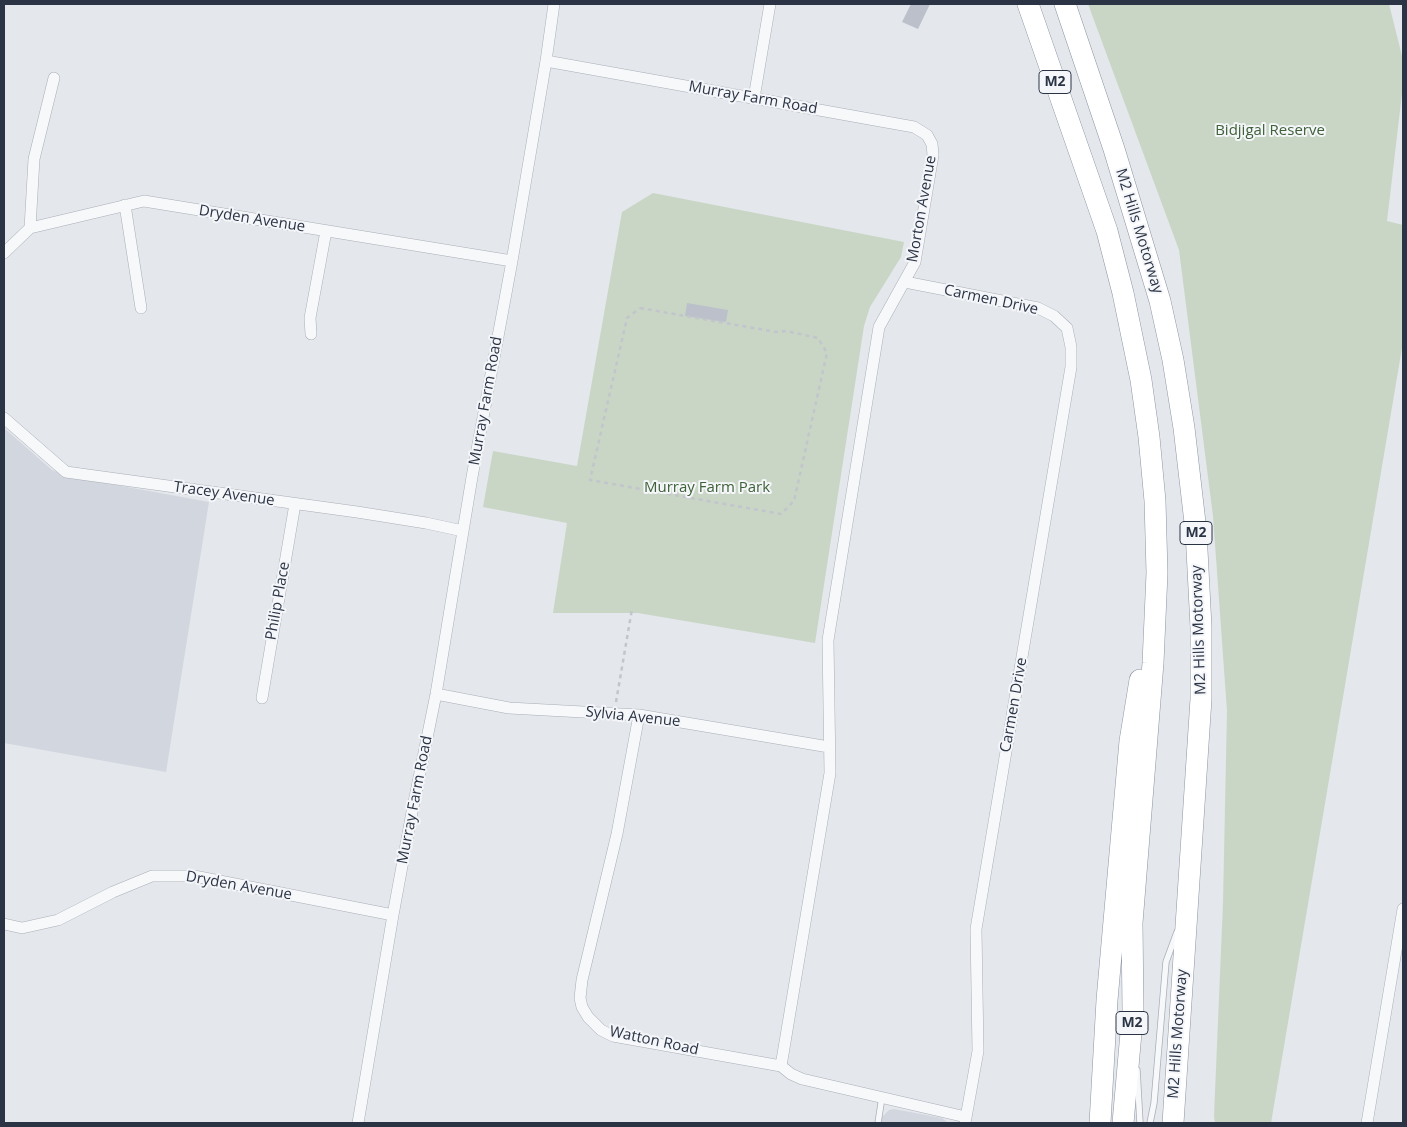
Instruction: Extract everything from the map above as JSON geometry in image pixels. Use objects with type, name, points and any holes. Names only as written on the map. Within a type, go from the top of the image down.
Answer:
[{"type":"highway","name":"M2 Hills Motorway","points":[[1028,4],[1107,231],[1123,293],[1149,437],[1155,501],[1157,573],[1153,663],[1132,923],[1133,1010],[1123,1123]]},
{"type":"highway","name":"M2 Hills Motorway","points":[[1065,4],[1114,149],[1160,301],[1173,360],[1184,428],[1196,531],[1201,699],[1173,1123]]},
{"type":"highway","name":"M2 Hills Motorway","points":[[1100,1123],[1106,1000],[1130,741],[1157,573]]},
{"type":"highway","name":"M2","points":[[1187,1123],[1204,823],[1197,768]]},
{"type":"street","points":[[546,61],[554,4]]},
{"type":"street","points":[[754,98],[770,4]]},
{"type":"street","name":"Murray Farm Road","points":[[358,1123],[393,915],[436,694],[546,61],[914,127],[926,135]]},
{"type":"street","points":[[4,253],[30,228],[34,159],[54,78]]},
{"type":"street","name":"Morton Avenue","points":[[905,282],[915,262],[934,156],[932,144],[926,135]]},
{"type":"street","name":"Dryden Avenue","points":[[30,228],[144,201],[512,261]]},
{"type":"street","points":[[125,205],[141,308]]},
{"type":"street","points":[[311,334],[310,318],[326,231]]},
{"type":"street","points":[[781,1066],[830,774],[828,640],[879,327],[905,282]]},
{"type":"street","name":"Carmen Drive","points":[[905,282],[1038,308],[1054,316],[1067,328],[1070,347],[1071,367],[976,929],[978,1051],[965,1120]]},
{"type":"street","name":"Tracey Avenue","points":[[4,418],[66,472],[426,523],[464,531]]},
{"type":"street","name":"Philip Place","points":[[262,698],[295,504]]},
{"type":"street","name":"Sylvia Avenue","points":[[436,694],[509,708],[639,715],[829,747]]},
{"type":"street","name":"Watton Road","points":[[639,715],[617,834],[582,980],[580,998],[582,1008],[588,1017],[601,1030],[613,1036],[781,1066],[790,1074],[802,1078],[882,1097],[965,1120]]},
{"type":"street","name":"Dryden Avenue","points":[[4,924],[22,928],[58,920],[113,892],[152,876],[194,876],[393,915]]},
{"type":"street","points":[[1367,1123],[1403,909]]},
{"type":"lane","name":"M2","points":[[1150,1123],[1154,1103],[1166,962],[1186,906]]},
{"type":"lane","name":"M2","points":[[1132,923],[1137,1049]]},
{"type":"lane","points":[[1137,1068],[1140,1123]]},
{"type":"lane","points":[[878,1123],[882,1097]]},
{"type":"path","points":[[640,308],[776,332],[786,331],[818,338],[826,353],[794,501],[781,514],[590,480],[627,318],[640,308]]},
{"type":"path","points":[[614,714],[632,609]]},
{"type":"shaded area","points":[[4,428],[52,470],[67,476],[209,502],[166,772],[4,743]]},
{"type":"shaded area","points":[[894,1109],[942,1118],[948,1123],[882,1123],[882,1117],[889,1110]]},
{"type":"green space","name":"Bidjigal Reserve","points":[[1088,4],[1389,4],[1403,60],[1403,85],[1387,221],[1403,225],[1403,342],[1271,1123],[1215,1123],[1223,903],[1227,711],[1213,516],[1179,250]]},
{"type":"green space","name":"Murray Farm Park","points":[[653,193],[904,242],[901,257],[870,307],[864,326],[815,643],[638,613],[553,613],[567,523],[483,507],[493,451],[577,466],[622,212]]},
{"type":"building","points":[[911,4],[930,4],[918,29],[902,22]]},
{"type":"building","points":[[687,303],[728,310],[726,322],[685,316]]}]
